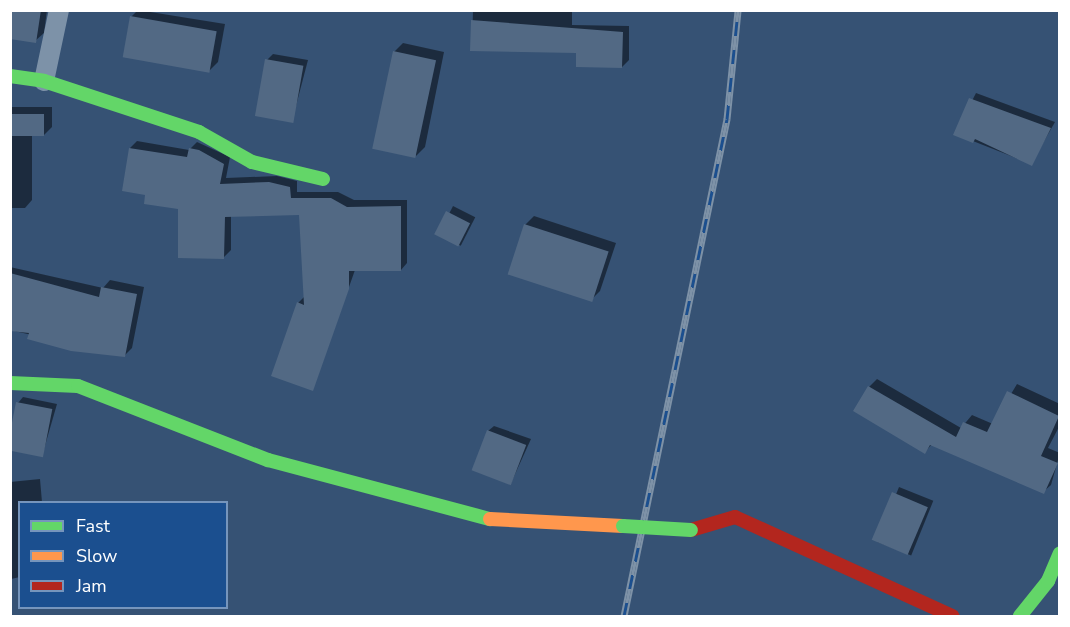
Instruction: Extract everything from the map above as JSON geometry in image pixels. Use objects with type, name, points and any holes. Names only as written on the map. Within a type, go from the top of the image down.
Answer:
[{"type":"street","points":[[44,81],[59,10]]},
{"type":"street","points":[[10,76],[44,81],[199,132],[252,162],[323,179]]},
{"type":"street","points":[[10,383],[78,386],[267,460],[506,523],[691,530],[735,517],[952,616]]},
{"type":"street","points":[[1020,616],[1048,581],[1059,553]]},
{"type":"building","points":[[10,10],[41,10],[36,43],[10,39]]},
{"type":"building","points":[[130,16],[217,31],[209,73],[123,57]]},
{"type":"building","points":[[471,20],[623,32],[622,68],[576,67],[576,53],[470,51]]},
{"type":"building","points":[[393,51],[436,60],[415,158],[372,149]]},
{"type":"building","points":[[265,59],[303,66],[293,123],[255,116]]},
{"type":"building","points":[[969,98],[1051,128],[1032,166],[975,139],[973,143],[953,135]]},
{"type":"building","points":[[10,114],[44,114],[44,136],[10,136]]},
{"type":"building","points":[[129,148],[187,157],[189,148],[199,150],[224,164],[220,184],[269,182],[290,187],[291,198],[331,198],[347,207],[401,206],[401,271],[349,271],[349,289],[313,391],[271,376],[297,302],[304,305],[299,215],[225,217],[224,259],[178,258],[178,209],[144,204],[145,195],[122,191]]},
{"type":"building","points":[[446,211],[470,223],[458,246],[434,234]]},
{"type":"building","points":[[524,224],[609,252],[592,302],[508,274]]},
{"type":"building","points":[[10,273],[99,297],[101,287],[137,294],[125,357],[71,351],[27,339],[29,333],[10,331]]},
{"type":"building","points":[[868,386],[956,437],[963,422],[987,432],[1007,391],[1059,416],[1041,456],[1058,463],[1044,494],[930,445],[925,454],[853,411]]},
{"type":"building","points":[[16,402],[52,409],[43,457],[10,451],[10,433]]},
{"type":"building","points":[[487,430],[526,445],[511,485],[472,470]]},
{"type":"building","points":[[892,492],[928,507],[908,555],[872,540]]},
{"type":"railway","points":[[624,616],[727,119],[738,10]]},
{"type":"traffic: fast","points":[[10,76],[44,81],[199,132],[252,162],[323,179]]},
{"type":"traffic: fast","points":[[10,383],[78,386],[268,460],[490,519]]},
{"type":"traffic: fast","points":[[623,526],[691,530]]},
{"type":"traffic: fast","points":[[1020,616],[1048,581],[1060,553]]},
{"type":"traffic: slow","points":[[490,519],[623,526]]},
{"type":"traffic: jam","points":[[691,530],[735,517],[952,616]]}]
